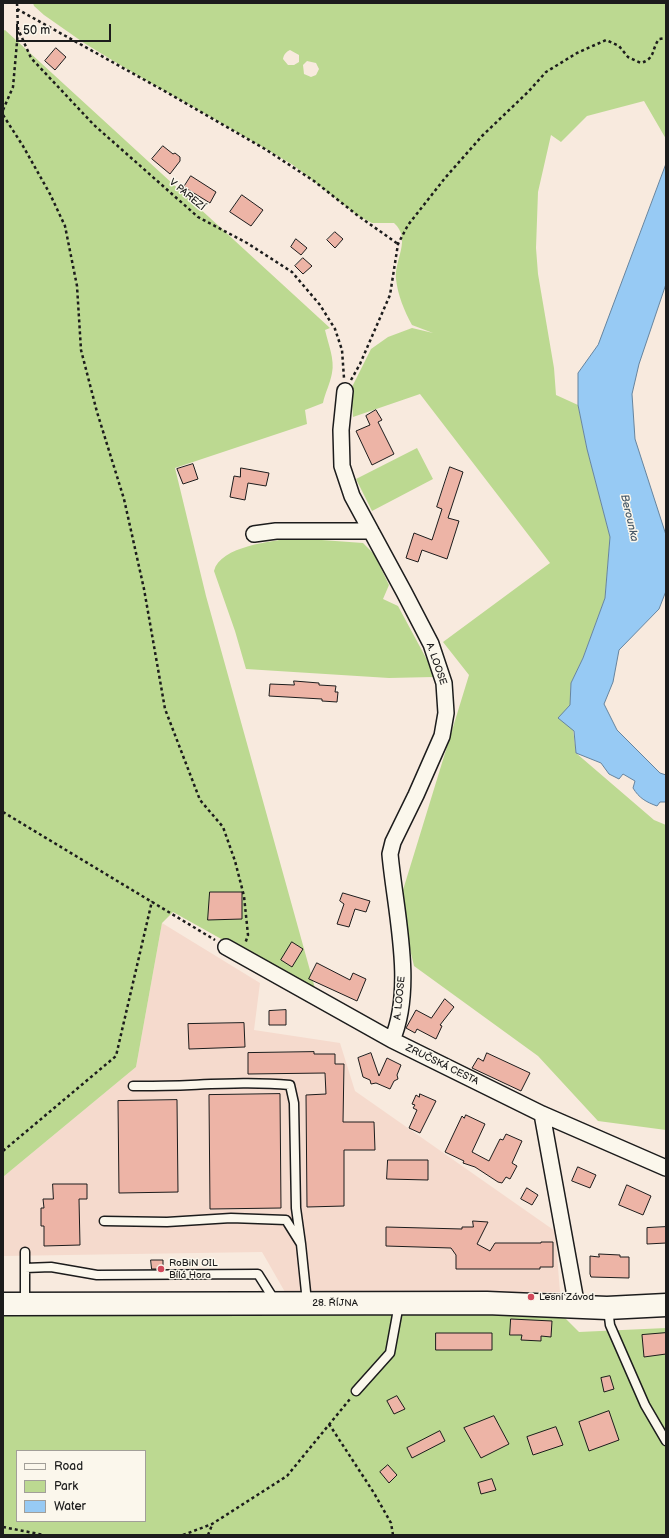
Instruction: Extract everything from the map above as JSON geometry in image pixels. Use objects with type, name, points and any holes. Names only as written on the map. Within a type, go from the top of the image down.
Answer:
[{"type":"main road","name":"28. ŘÍJNA","points":[[3,1304],[399,1302],[487,1303],[608,1308],[666,1305]]},
{"type":"street","name":"A. LOOSE","points":[[345,391],[341,430],[342,466],[352,496],[431,644],[444,683],[446,713],[442,736],[393,842],[390,854],[402,958],[403,986],[396,1030],[392,1040]]},
{"type":"street","points":[[254,534],[276,531],[371,531]]},
{"type":"street","name":"ZRUČSKÁ CESTA","points":[[226,947],[392,1040],[542,1114],[666,1168]]},
{"type":"street","points":[[542,1114],[577,1307]]},
{"type":"lane","points":[[133,1086],[162,1087],[264,1083],[290,1085],[294,1103],[296,1208],[307,1303]]},
{"type":"lane","points":[[104,1221],[167,1222],[231,1218],[286,1220],[301,1244]]},
{"type":"lane","points":[[25,1252],[25,1304]]},
{"type":"lane","points":[[25,1268],[51,1267],[98,1275],[258,1274],[276,1303]]},
{"type":"lane","points":[[356,1392],[390,1353],[399,1302]]},
{"type":"lane","points":[[608,1308],[610,1325],[645,1405],[666,1441]]},
{"type":"path","name":"V PAREZÍ","points":[[18,3],[18,29],[31,58],[94,125],[198,217],[247,243],[292,272],[320,305],[335,329],[342,350],[345,391]]},
{"type":"path","points":[[18,9],[168,93],[265,150],[314,181],[357,215],[398,244]]},
{"type":"path","points":[[3,110],[13,87],[18,29]]},
{"type":"path","points":[[345,391],[360,364],[390,295],[398,244],[408,225],[445,178],[482,136],[529,91],[546,72],[577,53],[606,40],[619,46],[628,57],[641,63],[649,60],[653,54],[654,45],[659,39],[666,38]]},
{"type":"path","points":[[3,115],[50,194],[65,226],[77,286],[81,350],[97,412],[124,499],[144,589],[166,710],[200,800],[223,827],[235,861],[244,896],[248,935],[241,955]]},
{"type":"path","points":[[3,812],[226,947]]},
{"type":"path","points":[[3,1151],[116,1056],[152,901]]},
{"type":"path","points":[[184,1535],[212,1524],[287,1476],[356,1392]]},
{"type":"path","points":[[329,1424],[374,1493],[391,1523],[393,1535]]},
{"type":"path","points":[[208,1535],[212,1524]]},
{"type":"path","points":[[3,1527],[44,1535]]},
{"type":"shaded area","points":[[162,923],[260,983],[254,1030],[340,1043],[355,1091],[555,1231],[560,1292],[285,1292],[262,1252],[3,1256],[3,1177],[136,1067]]},
{"type":"green space","points":[[33,3],[666,3],[666,139],[644,101],[587,116],[561,142],[551,135],[538,192],[536,248],[538,274],[554,368],[556,395],[578,405],[587,449],[610,537],[605,598],[583,658],[571,683],[570,705],[576,753],[654,820],[666,825],[666,1130],[598,1121],[538,1056],[414,966],[399,903],[469,675],[443,642],[550,563],[420,394],[353,417],[351,389],[371,349],[388,337],[412,328],[433,333],[412,325],[400,297],[396,279],[397,264],[402,243],[402,236],[399,229],[394,223],[372,223],[357,215],[293,165],[84,43],[44,15],[34,6]],"holes":[[[290,50],[299,55],[299,62],[294,65],[288,65],[283,59],[285,53]],[[307,61],[316,63],[319,69],[316,75],[311,77],[304,74],[303,65]]]},
{"type":"green space","points":[[5,30],[330,328],[325,330],[332,357],[333,368],[323,403],[305,410],[307,424],[175,468],[206,596],[316,992],[173,912],[162,923],[136,1067],[3,1177],[3,31]]},
{"type":"green space","points":[[417,448],[433,479],[372,511],[356,479]]},
{"type":"green space","points":[[294,538],[363,543],[374,554],[389,585],[383,599],[398,606],[433,671],[433,677],[389,678],[246,669],[235,631],[214,571],[218,563],[236,550],[261,543]]},
{"type":"green space","points":[[3,1315],[562,1315],[579,1332],[666,1328],[666,1535],[3,1535]]},
{"type":"water","name":"Berounka","points":[[666,164],[666,284],[639,364],[632,394],[635,439],[666,535],[666,591],[659,609],[619,650],[613,682],[604,704],[617,730],[660,773],[666,775],[666,802],[660,802],[657,806],[640,797],[633,788],[635,781],[623,774],[619,779],[609,774],[601,763],[576,753],[574,731],[558,718],[570,705],[571,683],[583,658],[605,598],[610,537],[587,449],[578,405],[578,373],[598,345]]},
{"type":"building","points":[[56,48],[66,57],[55,70],[45,61]]},
{"type":"building","points":[[163,146],[173,154],[175,153],[180,157],[180,161],[170,174],[152,159]]},
{"type":"building","points":[[191,176],[216,192],[210,203],[184,187]]},
{"type":"building","points":[[242,195],[263,210],[251,226],[230,212]]},
{"type":"building","points":[[335,232],[343,239],[335,248],[327,240]]},
{"type":"building","points":[[296,239],[307,248],[301,255],[291,247]]},
{"type":"building","points":[[303,258],[312,266],[303,274],[295,266]]},
{"type":"building","points":[[376,410],[382,420],[378,422],[394,454],[372,465],[356,431],[370,425],[366,416]]},
{"type":"building","points":[[193,464],[198,479],[183,484],[177,469]]},
{"type":"building","points":[[450,467],[463,472],[448,518],[459,521],[447,559],[422,550],[418,562],[406,558],[414,533],[432,540],[442,509],[437,507]]},
{"type":"building","points":[[241,468],[269,473],[266,486],[248,483],[245,500],[230,497],[234,476],[240,477]]},
{"type":"building","points":[[294,681],[336,686],[335,692],[338,692],[337,702],[322,701],[322,699],[269,696],[270,684],[294,685]]},
{"type":"building","points":[[210,892],[242,892],[242,919],[208,920]]},
{"type":"building","points":[[343,893],[370,901],[366,912],[355,909],[349,927],[337,924],[344,904],[340,901]]},
{"type":"building","points":[[292,942],[303,949],[292,967],[281,960]]},
{"type":"building","points":[[317,963],[350,980],[353,973],[366,979],[357,1001],[309,979]]},
{"type":"building","points":[[445,999],[454,1007],[440,1025],[442,1026],[436,1039],[417,1029],[415,1033],[406,1028],[416,1010],[431,1018]]},
{"type":"building","points":[[286,1010],[286,1025],[269,1025],[269,1011]]},
{"type":"building","points":[[244,1023],[245,1047],[189,1049],[188,1024]]},
{"type":"building","points":[[314,1052],[314,1054],[335,1054],[335,1064],[344,1064],[343,1122],[374,1122],[375,1150],[344,1150],[344,1206],[307,1207],[306,1095],[326,1094],[325,1073],[248,1074],[248,1053]]},
{"type":"building","points":[[371,1053],[379,1076],[387,1058],[401,1065],[397,1075],[398,1079],[394,1081],[390,1089],[376,1083],[371,1084],[370,1080],[363,1077],[358,1058]]},
{"type":"building","points":[[487,1053],[530,1073],[521,1091],[472,1068],[478,1058],[483,1061]]},
{"type":"building","points":[[280,1094],[281,1208],[210,1209],[209,1095]]},
{"type":"building","points":[[420,1094],[436,1101],[420,1133],[409,1128],[417,1110],[413,1108],[415,1105],[412,1104],[416,1095],[419,1097]]},
{"type":"building","points":[[177,1100],[178,1192],[119,1193],[118,1101]]},
{"type":"building","points":[[466,1115],[485,1124],[472,1152],[489,1161],[500,1139],[503,1140],[506,1134],[522,1141],[512,1163],[517,1166],[510,1179],[506,1177],[502,1183],[498,1182],[475,1167],[463,1163],[464,1161],[445,1152],[462,1116],[464,1118]]},
{"type":"building","points":[[388,1160],[428,1160],[428,1180],[387,1179]]},
{"type":"building","points":[[578,1167],[596,1175],[590,1188],[572,1181]]},
{"type":"building","points":[[53,1184],[87,1184],[87,1199],[79,1199],[80,1245],[44,1246],[44,1226],[41,1226],[41,1208],[44,1208],[43,1199],[53,1199]]},
{"type":"building","points":[[627,1185],[651,1196],[643,1215],[619,1205]]},
{"type":"building","points":[[527,1188],[538,1195],[532,1205],[521,1199]]},
{"type":"building","points":[[473,1221],[488,1222],[477,1244],[490,1251],[495,1243],[553,1242],[553,1267],[540,1267],[540,1269],[456,1269],[456,1255],[451,1248],[386,1246],[386,1227],[462,1229],[462,1227],[473,1227]]},
{"type":"building","points":[[666,1227],[666,1243],[647,1244],[647,1228]]},
{"type":"building","points":[[599,1254],[629,1257],[629,1278],[591,1277],[590,1256],[599,1257]]},
{"type":"building","points":[[151,1260],[163,1260],[163,1269],[152,1269]]},
{"type":"building","points":[[511,1319],[552,1321],[551,1337],[541,1336],[541,1341],[521,1340],[522,1335],[510,1335]]},
{"type":"building","points":[[436,1333],[492,1333],[492,1350],[436,1350]]},
{"type":"building","points":[[666,1333],[666,1354],[644,1357],[642,1335]]},
{"type":"building","points":[[610,1376],[614,1389],[604,1392],[601,1378]]},
{"type":"building","points":[[397,1396],[405,1409],[394,1414],[387,1401]]},
{"type":"building","points":[[609,1411],[619,1440],[589,1451],[579,1422]]},
{"type":"building","points":[[494,1416],[509,1444],[481,1458],[464,1428]]},
{"type":"building","points":[[556,1427],[563,1445],[533,1455],[527,1437]]},
{"type":"building","points":[[440,1431],[445,1441],[412,1458],[407,1448]]},
{"type":"building","points":[[388,1465],[397,1475],[389,1483],[380,1472]]},
{"type":"building","points":[[492,1479],[496,1490],[481,1494],[478,1483]]},
{"type":"place","name":"RoBiN OIL Bílá Hora","points":[[161,1269]]},
{"type":"place","name":"Lesní Závod","points":[[531,1297]]}]
